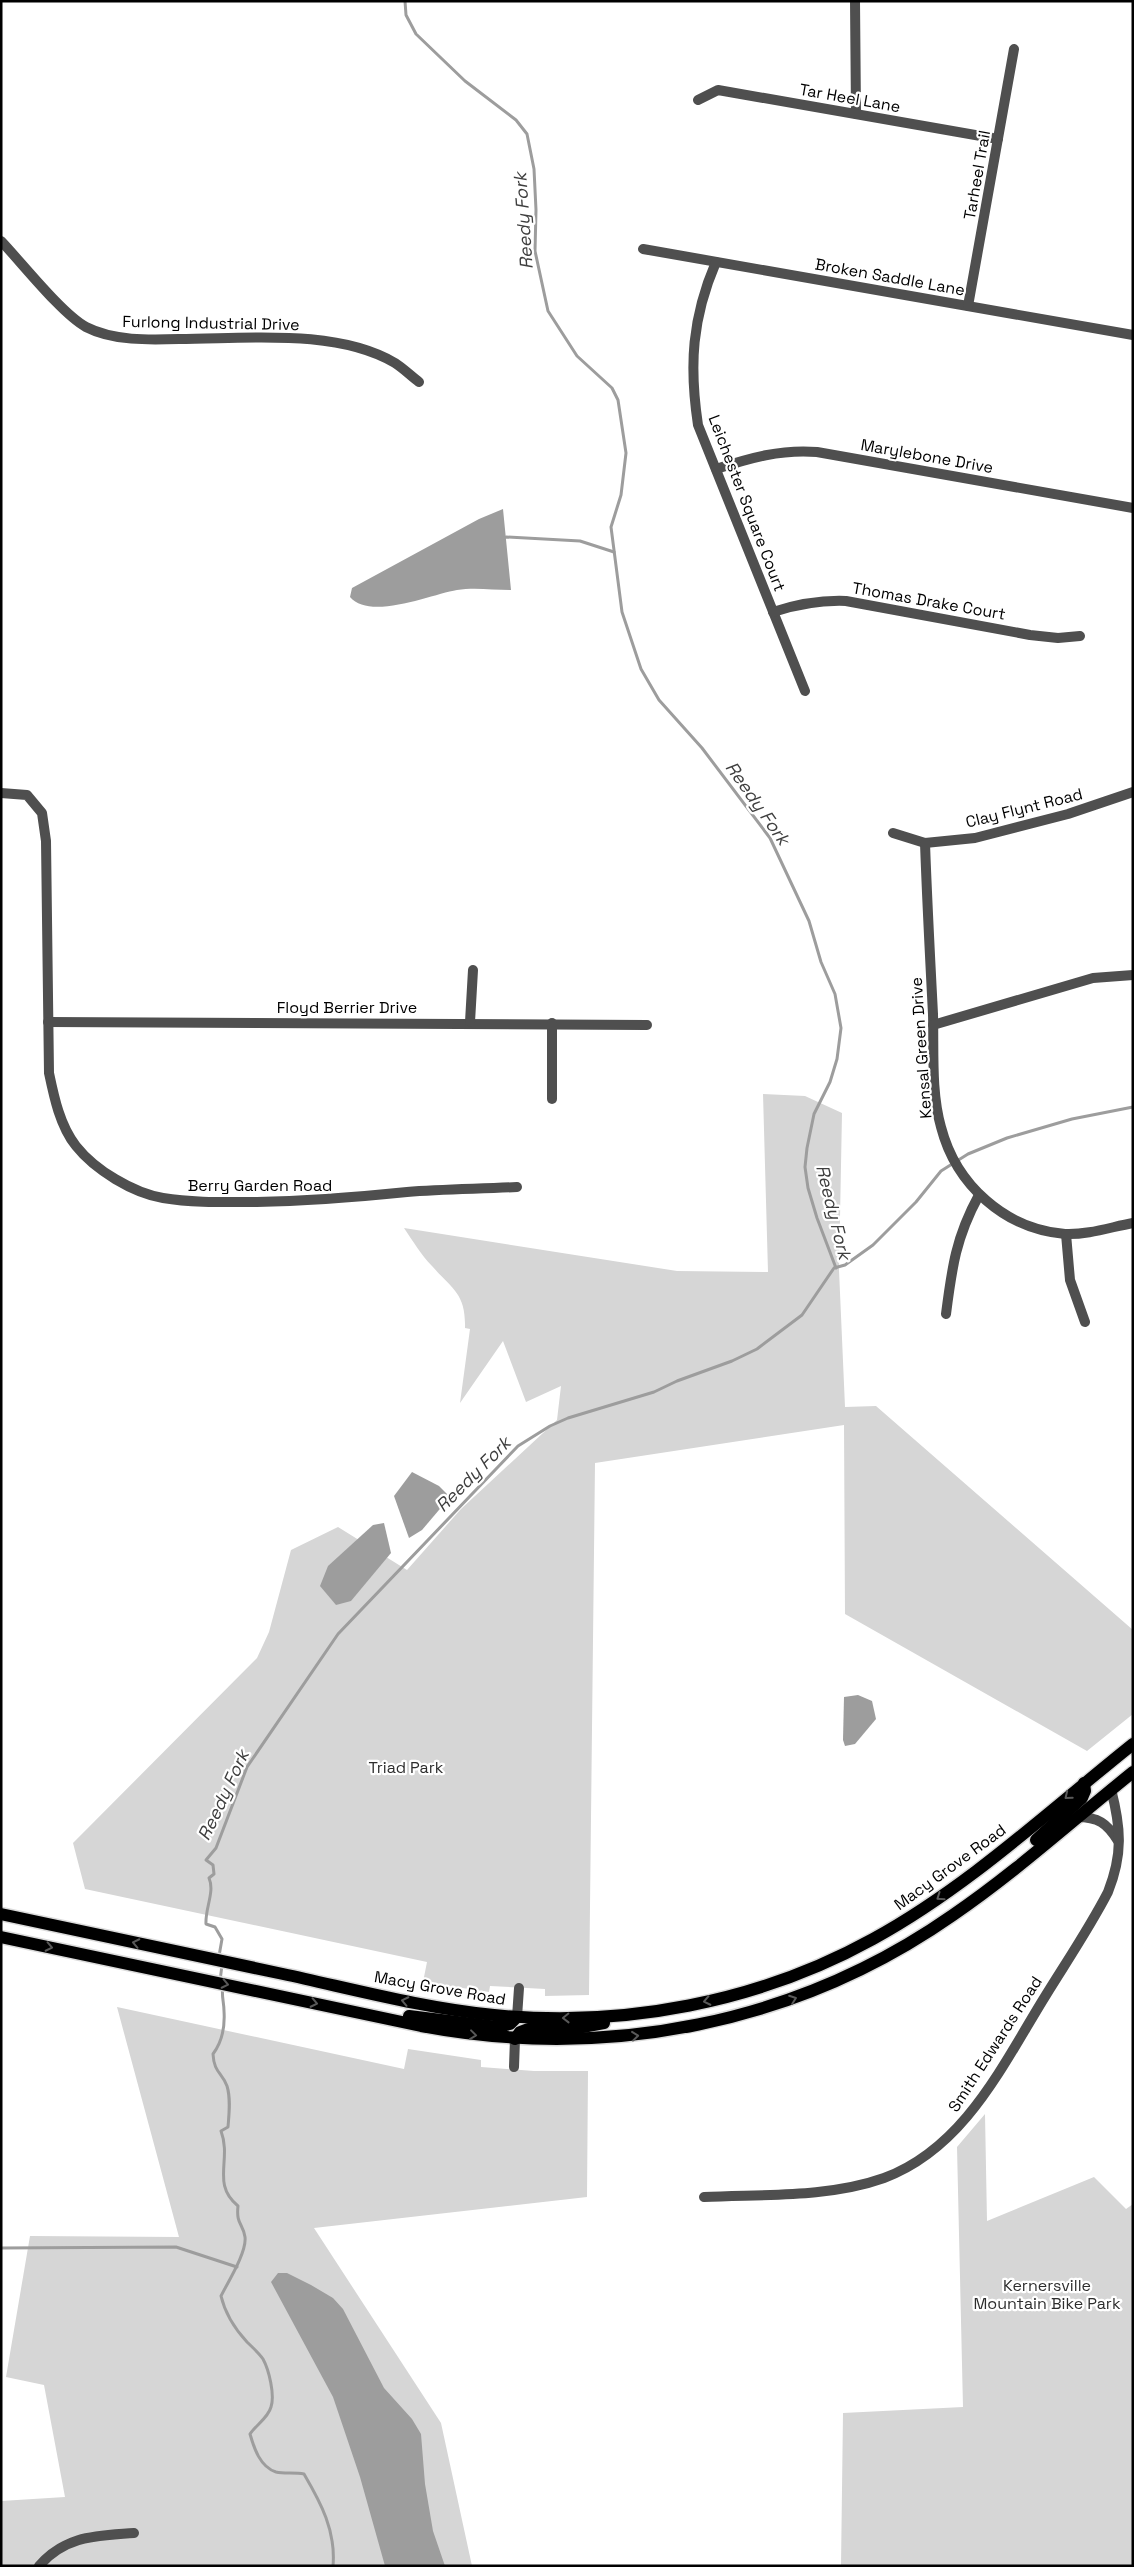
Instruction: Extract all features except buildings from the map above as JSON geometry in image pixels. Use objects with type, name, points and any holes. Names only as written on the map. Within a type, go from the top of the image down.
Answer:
[{"type":"main road","name":"Macy Grove Road","points":[[1,1914],[426,2005],[517,2017],[591,2017],[667,2009],[721,1998],[772,1983],[823,1963],[870,1940],[941,1897],[1133,1744]]},
{"type":"main road","points":[[1,1937],[445,2031],[516,2039],[564,2040],[628,2036],[698,2026],[752,2012],[805,1994],[857,1972],[907,1945],[977,1898],[1133,1772]]},
{"type":"main road","points":[[977,1898],[1079,1801],[1086,1791],[1084,1783]]},
{"type":"main road","points":[[336,2008],[497,2026],[510,2024],[517,2017]]},
{"type":"main road","points":[[516,2039],[520,2032],[528,2029],[577,2028],[667,2009]]},
{"type":"street","points":[[855,1],[856,114]]},
{"type":"street","name":"Tarheel Trail","points":[[968,306],[1014,49]]},
{"type":"street","name":"Tar Heel Lane","points":[[698,100],[718,90],[998,140]]},
{"type":"street","name":"Furlong Industrial Drive","points":[[4,248],[72,316],[86,327],[108,335],[150,340],[272,338],[332,342],[369,352],[394,363],[419,382]]},
{"type":"street","name":"Broken Saddle Lane","points":[[643,248],[1133,336]]},
{"type":"street","name":"Leichester Square Court","points":[[716,262],[704,289],[692,350],[692,386],[698,425],[805,691]]},
{"type":"street","name":"Marylebone Drive","points":[[716,469],[761,455],[784,451],[817,452],[1133,508]]},
{"type":"street","name":"Thomas Drake Court","points":[[774,612],[815,601],[846,601],[1030,635],[1058,638],[1080,636]]},
{"type":"street","name":"Berry Garden Road","points":[[1,792],[27,795],[42,813],[46,841],[49,1072],[56,1102],[76,1146],[95,1165],[138,1191],[162,1198],[221,1203],[338,1200],[410,1192],[517,1187]]},
{"type":"street","name":"Clay Flynt Road","points":[[893,833],[924,843],[975,838],[1068,814],[1133,792]]},
{"type":"street","name":"Kensal Green Drive","points":[[924,843],[937,1107],[949,1151],[963,1176],[979,1195],[1021,1223],[1066,1234],[1092,1232],[1133,1223]]},
{"type":"street","points":[[470,1022],[473,970]]},
{"type":"street","points":[[933,1025],[1093,978],[1116,974],[1133,975]]},
{"type":"street","name":"Floyd Berrier Drive","points":[[48,1022],[552,1022],[647,1024]]},
{"type":"street","points":[[552,1022],[552,1099]]},
{"type":"street","points":[[946,1314],[956,1244],[966,1219],[979,1195]]},
{"type":"street","points":[[1066,1234],[1070,1280],[1085,1322]]},
{"type":"street","name":"Smith Edwards Road","points":[[704,2196],[802,2192],[865,2183],[916,2163],[943,2142],[968,2116],[996,2076],[1102,1904],[1113,1879],[1120,1827],[1111,1789]]},
{"type":"street","points":[[1077,1817],[1101,1820],[1112,1830],[1118,1841]]},
{"type":"street","points":[[517,2017],[518,1988]]},
{"type":"street","points":[[514,2067],[516,2039]]},
{"type":"street","points":[[39,2566],[54,2550],[70,2542],[95,2536],[134,2533]]},
{"type":"green space","name":"Triad Park","points":[[763,1094],[805,1096],[842,1113],[839,1270],[845,1407],[876,1406],[1133,1630],[1133,1714],[1087,1751],[845,1614],[844,1425],[595,1463],[589,1995],[545,1996],[545,1989],[490,1986],[489,1992],[423,1982],[427,1962],[85,1889],[73,1843],[257,1658],[269,1632],[291,1550],[338,1527],[407,1570],[461,1509],[557,1420],[561,1386],[526,1402],[503,1341],[460,1403],[470,1329],[465,1328],[463,1307],[456,1292],[424,1257],[404,1228],[677,1271],[768,1272]]},
{"type":"green space","points":[[117,2007],[404,2069],[408,2049],[481,2060],[481,2067],[534,2071],[588,2071],[587,2197],[314,2228],[441,2423],[472,2566],[1,2566],[1,2501],[65,2497],[44,2385],[6,2377],[30,2236],[179,2237]]},
{"type":"green space","name":"Kernersville Mountain Bike Park","points":[[985,2114],[987,2221],[1094,2177],[1126,2209],[1133,2204],[1133,2566],[841,2566],[843,2413],[963,2407],[957,2147]]},
{"type":"shaded area","points":[[503,509],[511,590],[463,589],[402,604],[372,607],[359,604],[350,597],[352,588],[479,519]]},
{"type":"shaded area","points":[[412,1472],[439,1486],[450,1497],[422,1530],[409,1538],[394,1496]]},
{"type":"shaded area","points":[[384,1523],[391,1553],[351,1601],[336,1605],[320,1586],[328,1566],[373,1525]]},
{"type":"shaded area","points":[[858,1695],[872,1701],[876,1719],[855,1744],[845,1746],[843,1740],[844,1697]]},
{"type":"shaded area","points":[[278,2273],[287,2273],[311,2285],[333,2298],[343,2309],[384,2388],[412,2419],[421,2434],[425,2484],[433,2531],[445,2566],[385,2566],[360,2477],[333,2397],[271,2282]]},
{"type":"waterway","name":"Reedy Fork","points":[[405,1],[406,15],[416,34],[465,81],[516,120],[527,134],[534,169],[535,251],[548,311],[577,356],[612,388],[618,400],[626,453],[621,495],[611,527],[622,612],[641,669],[659,700],[702,748],[770,838],[809,921],[821,962],[835,994],[841,1028],[837,1059],[830,1082],[814,1114],[805,1167],[808,1188],[817,1218],[836,1268]]},
{"type":"waterway","points":[[502,539],[506,537],[580,541],[614,552]]},
{"type":"waterway","name":"Reedy Fork","points":[[219,1956],[222,1939],[215,1927],[206,1924],[211,1889],[209,1878],[214,1874],[213,1865],[206,1860],[216,1848],[247,1767],[338,1634],[518,1446],[550,1426],[568,1418],[654,1392],[757,1349],[802,1315],[834,1268],[845,1265],[873,1245],[916,1202],[941,1171],[968,1154],[1007,1138],[1072,1119],[1133,1107]]},
{"type":"waterway","name":"Reedy Fork","points":[[220,1981],[222,1965]]},
{"type":"waterway","points":[[223,1986],[223,2028],[221,2039],[213,2054],[215,2065],[225,2081],[229,2096],[228,2127],[221,2131],[224,2142],[224,2180],[230,2198],[238,2206],[238,2217],[244,2232],[245,2243],[240,2259],[221,2296],[225,2309],[235,2326],[263,2359],[271,2383],[271,2407],[265,2418],[250,2434],[256,2451],[270,2470],[279,2473],[304,2474],[330,2529],[333,2566]]},
{"type":"waterway","points":[[1,2248],[176,2247],[237,2267]]}]
